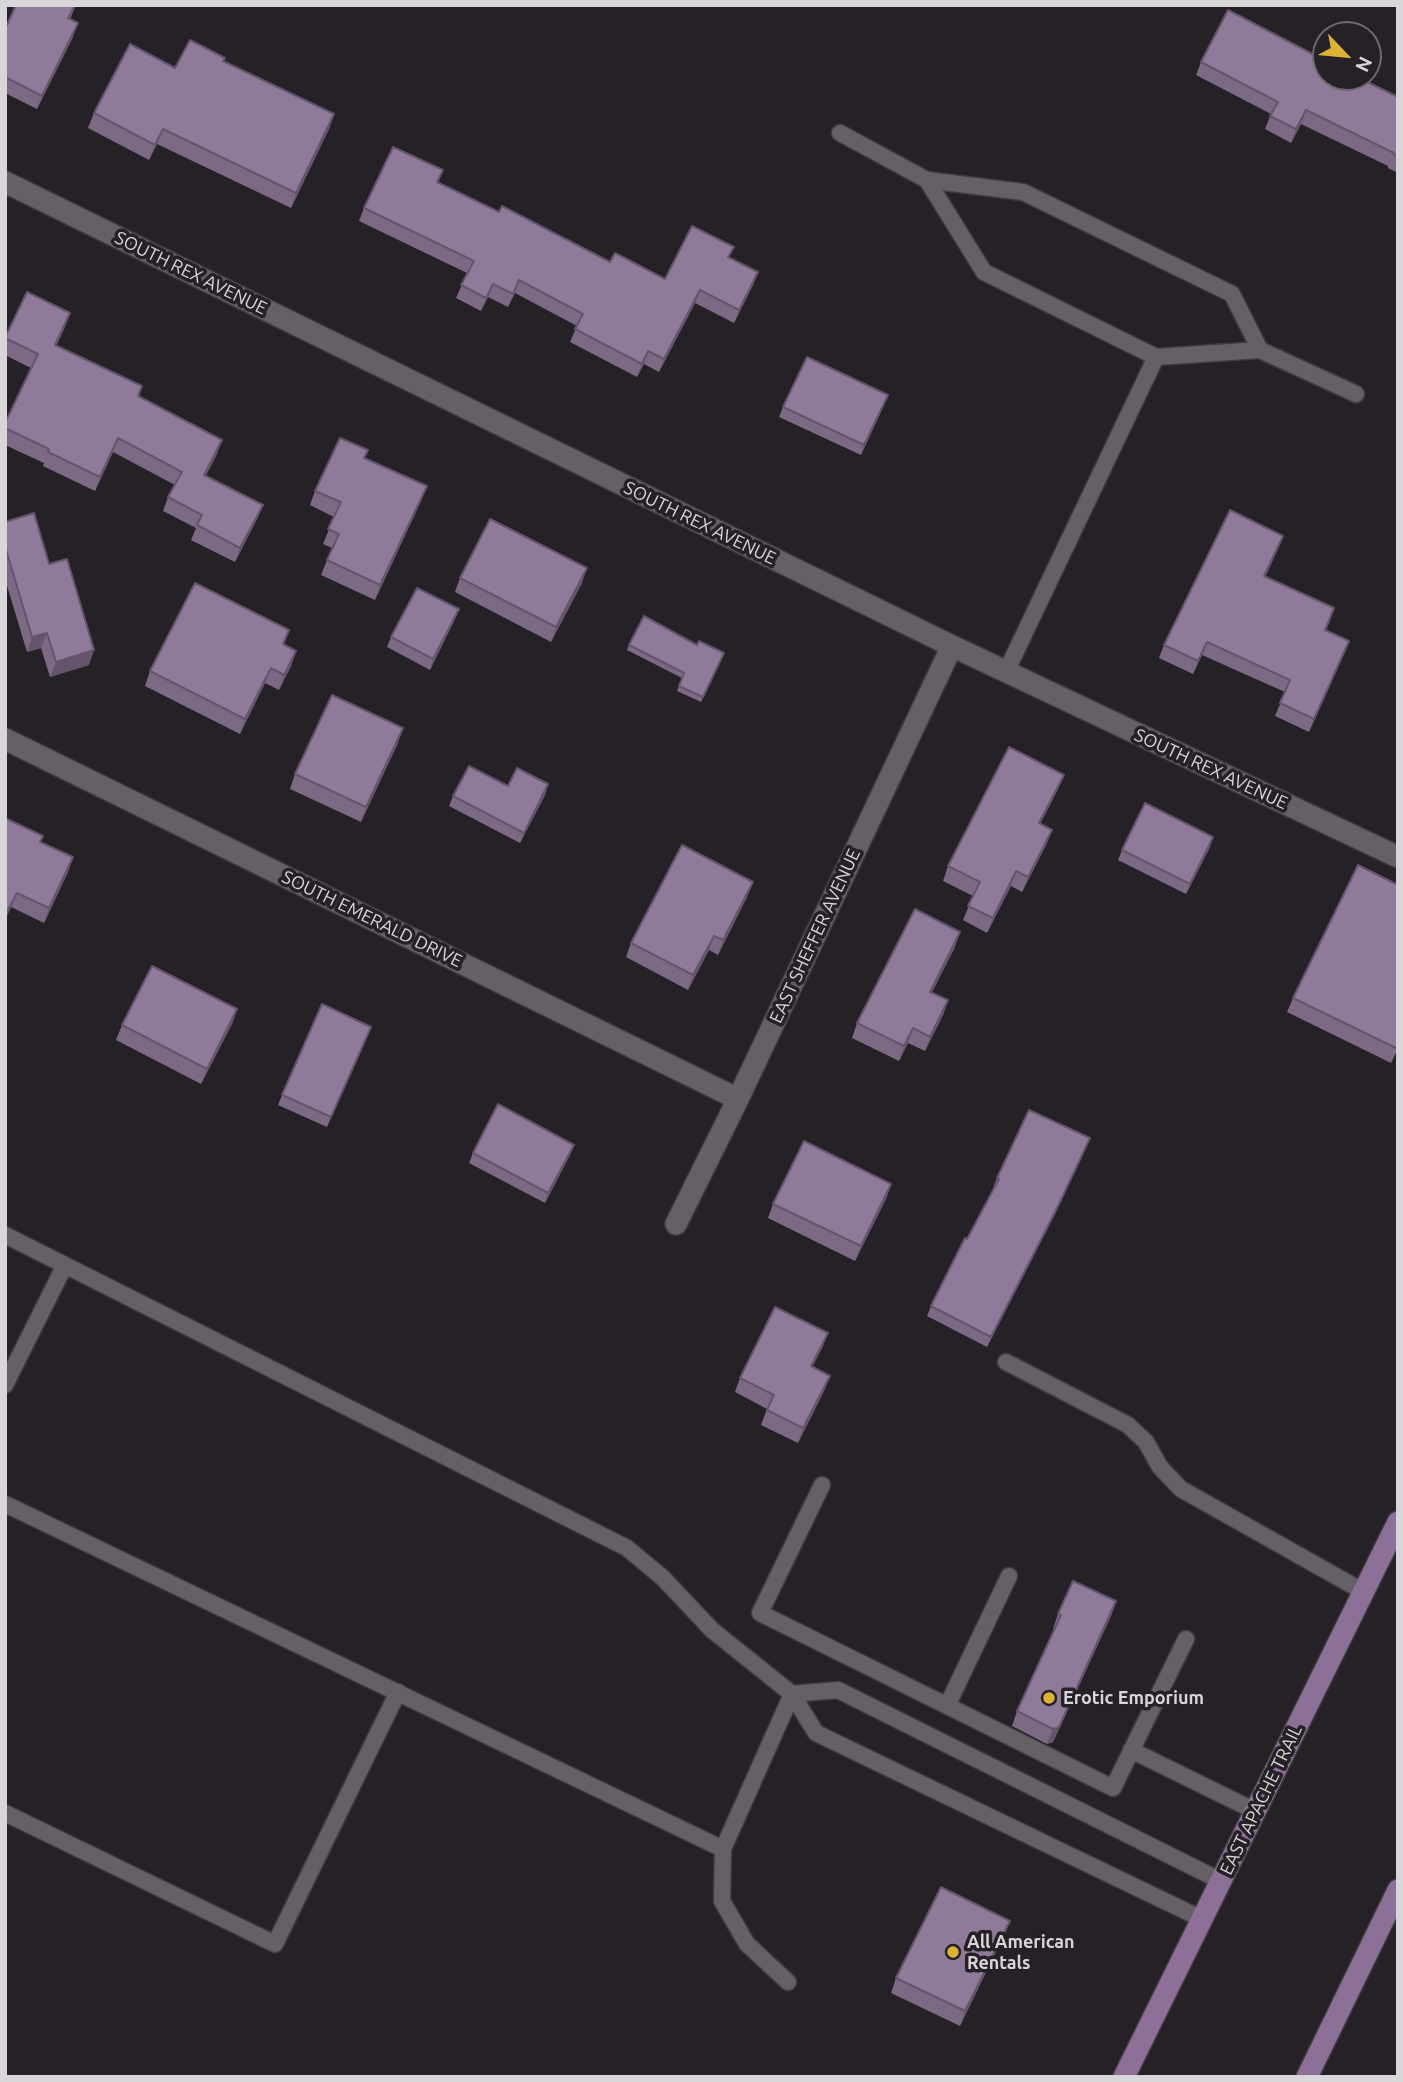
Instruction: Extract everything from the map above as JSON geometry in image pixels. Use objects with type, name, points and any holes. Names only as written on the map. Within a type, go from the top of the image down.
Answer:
[{"type":"main road","name":"EAST APACHE TRAIL","points":[[1125,2077],[1398,1522]]},
{"type":"main road","points":[[1307,2077],[1398,1890]]},
{"type":"street","name":"SOUTH REX AVENUE","points":[[5,182],[951,646],[1398,857]]},
{"type":"street","name":"EAST SHEFFER AVENUE","points":[[676,1224],[738,1100],[951,646]]},
{"type":"street","name":"SOUTH EMERALD DRIVE","points":[[5,739],[738,1100]]},
{"type":"lane","points":[[840,133],[927,180],[1023,192],[1232,294],[1260,350]]},
{"type":"lane","points":[[927,180],[984,272],[1156,357],[1260,350],[1356,394]]},
{"type":"lane","points":[[1006,672],[1156,357]]},
{"type":"lane","points":[[5,1235],[627,1548],[663,1578],[712,1630],[792,1693],[816,1733],[1202,1919]]},
{"type":"lane","points":[[5,1385],[65,1265]]},
{"type":"lane","points":[[1006,1362],[1128,1425],[1146,1442],[1160,1466],[1181,1489],[1364,1592]]},
{"type":"lane","points":[[822,1485],[760,1613],[1113,1788],[1186,1639]]},
{"type":"lane","points":[[5,1504],[723,1849]]},
{"type":"lane","points":[[947,1706],[1009,1576]]},
{"type":"lane","points":[[792,1693],[838,1689],[1221,1881]]},
{"type":"lane","points":[[5,1812],[275,1944],[398,1692]]},
{"type":"lane","points":[[788,1982],[747,1944],[722,1901],[723,1849],[792,1693]]},
{"type":"lane","points":[[1131,1750],[1255,1811]]},
{"type":"building","points":[[16,5],[75,5],[68,18],[78,23],[42,96],[5,77],[5,24],[7,25]]},
{"type":"building","points":[[1228,10],[1312,54],[1312,91],[1382,89],[1398,97],[1398,157],[1306,110],[1296,129],[1270,116],[1278,102],[1201,62]]},
{"type":"building","points":[[190,40],[225,58],[223,61],[334,114],[296,193],[163,129],[155,145],[94,113],[130,44],[175,68]]},
{"type":"building","points":[[393,147],[443,170],[437,182],[499,212],[502,206],[610,262],[615,253],[665,279],[692,226],[734,247],[728,257],[758,272],[739,310],[700,290],[664,359],[648,351],[642,364],[575,329],[583,314],[519,280],[513,294],[493,284],[486,298],[461,285],[474,261],[364,208]]},
{"type":"building","points":[[27,292],[70,313],[55,345],[142,386],[138,396],[222,440],[204,475],[263,505],[240,548],[197,525],[202,515],[168,497],[182,472],[118,438],[100,477],[5,428],[38,354],[5,338]]},
{"type":"building","points":[[807,357],[888,395],[864,445],[783,407]]},
{"type":"building","points":[[340,438],[368,450],[364,458],[427,486],[380,585],[327,560],[339,534],[328,529],[341,502],[315,491]]},
{"type":"building","points":[[1230,510],[1283,536],[1264,576],[1334,608],[1325,630],[1349,641],[1314,719],[1280,703],[1290,680],[1207,642],[1198,661],[1164,645]]},
{"type":"building","points":[[34,513],[49,564],[67,559],[94,650],[56,662],[47,633],[32,637],[5,546],[5,522]]},
{"type":"building","points":[[490,519],[587,568],[556,627],[460,578]]},
{"type":"building","points":[[195,583],[289,630],[283,644],[296,651],[284,675],[271,668],[245,719],[150,671]]},
{"type":"building","points":[[417,588],[459,609],[433,659],[391,637]]},
{"type":"building","points":[[644,616],[697,645],[699,641],[724,653],[703,697],[679,686],[684,673],[629,645]]},
{"type":"building","points":[[332,695],[403,728],[366,807],[295,774]]},
{"type":"building","points":[[1009,747],[1064,775],[1039,823],[1052,830],[1028,877],[1016,871],[993,918],[968,906],[980,882],[948,866]]},
{"type":"building","points":[[469,766],[508,786],[517,768],[548,784],[524,833],[453,796]]},
{"type":"building","points":[[1145,803],[1213,837],[1190,884],[1122,850]]},
{"type":"building","points":[[5,818],[43,836],[40,842],[73,857],[49,908],[17,893],[8,910],[5,909]]},
{"type":"building","points":[[682,845],[753,882],[723,940],[714,936],[693,975],[631,943]]},
{"type":"building","points":[[1358,865],[1398,885],[1396,1048],[1293,998]]},
{"type":"building","points":[[915,909],[960,932],[930,992],[948,1000],[930,1037],[913,1028],[904,1046],[857,1023]]},
{"type":"building","points":[[152,966],[237,1009],[207,1069],[122,1025]]},
{"type":"building","points":[[322,1004],[371,1027],[331,1117],[282,1095]]},
{"type":"building","points":[[498,1104],[574,1145],[548,1193],[473,1153]]},
{"type":"building","points":[[1029,1110],[1090,1138],[991,1337],[931,1306],[965,1238],[967,1239],[999,1179],[997,1178]]},
{"type":"building","points":[[804,1141],[891,1184],[861,1246],[773,1204]]},
{"type":"building","points":[[775,1307],[828,1333],[811,1366],[830,1376],[803,1428],[767,1410],[774,1395],[740,1378]]},
{"type":"building","name":"Erotic Emporium","points":[[1073,1581],[1116,1601],[1059,1727],[1053,1729],[1017,1711],[1061,1615],[1058,1614]]},
{"type":"building","name":"All American Rentals","points":[[941,1887],[1010,1921],[965,2011],[896,1978]]},
{"type":"place","name":"Erotic Emporium","points":[[1049,1698]]},
{"type":"place","name":"All American Rentals","points":[[953,1952]]}]
